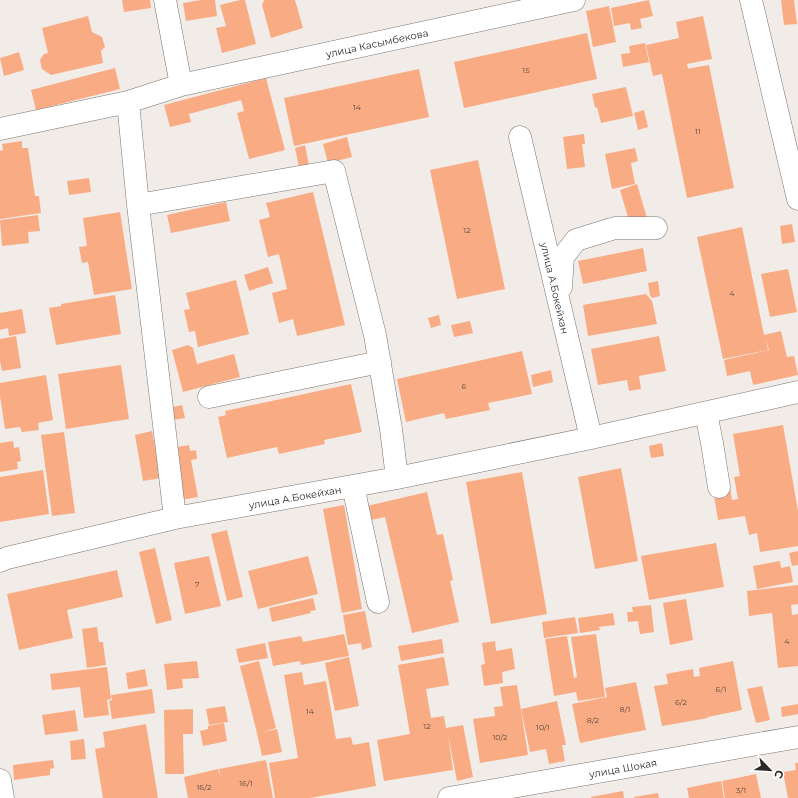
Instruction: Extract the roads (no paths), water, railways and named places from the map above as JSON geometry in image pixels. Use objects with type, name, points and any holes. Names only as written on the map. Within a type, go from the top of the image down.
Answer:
[{"type":"street","points":[[165,0],[181,85]]},
{"type":"street","name":"улица Касымбекова","points":[[0,129],[128,102],[181,85],[574,0]]},
{"type":"street","points":[[751,0],[798,199]]},
{"type":"street","points":[[128,102],[138,205],[175,518]]},
{"type":"street","name":"улица А.Бокейхан","points":[[520,137],[591,438]]},
{"type":"street","points":[[138,205],[334,171],[375,335],[391,429],[397,478]]},
{"type":"street","points":[[560,308],[564,257],[576,240],[615,228],[656,228]]},
{"type":"street","points":[[209,397],[380,362]]},
{"type":"street","name":"улица А.Бокейхан","points":[[0,561],[14,556],[175,518],[397,478],[591,438],[798,392]]},
{"type":"street","points":[[706,413],[719,487]]},
{"type":"street","points":[[354,486],[378,602]]},
{"type":"street","name":"улица Шокая","points":[[449,798],[798,737]]},
{"type":"street","points":[[0,780],[3,798]]}]
